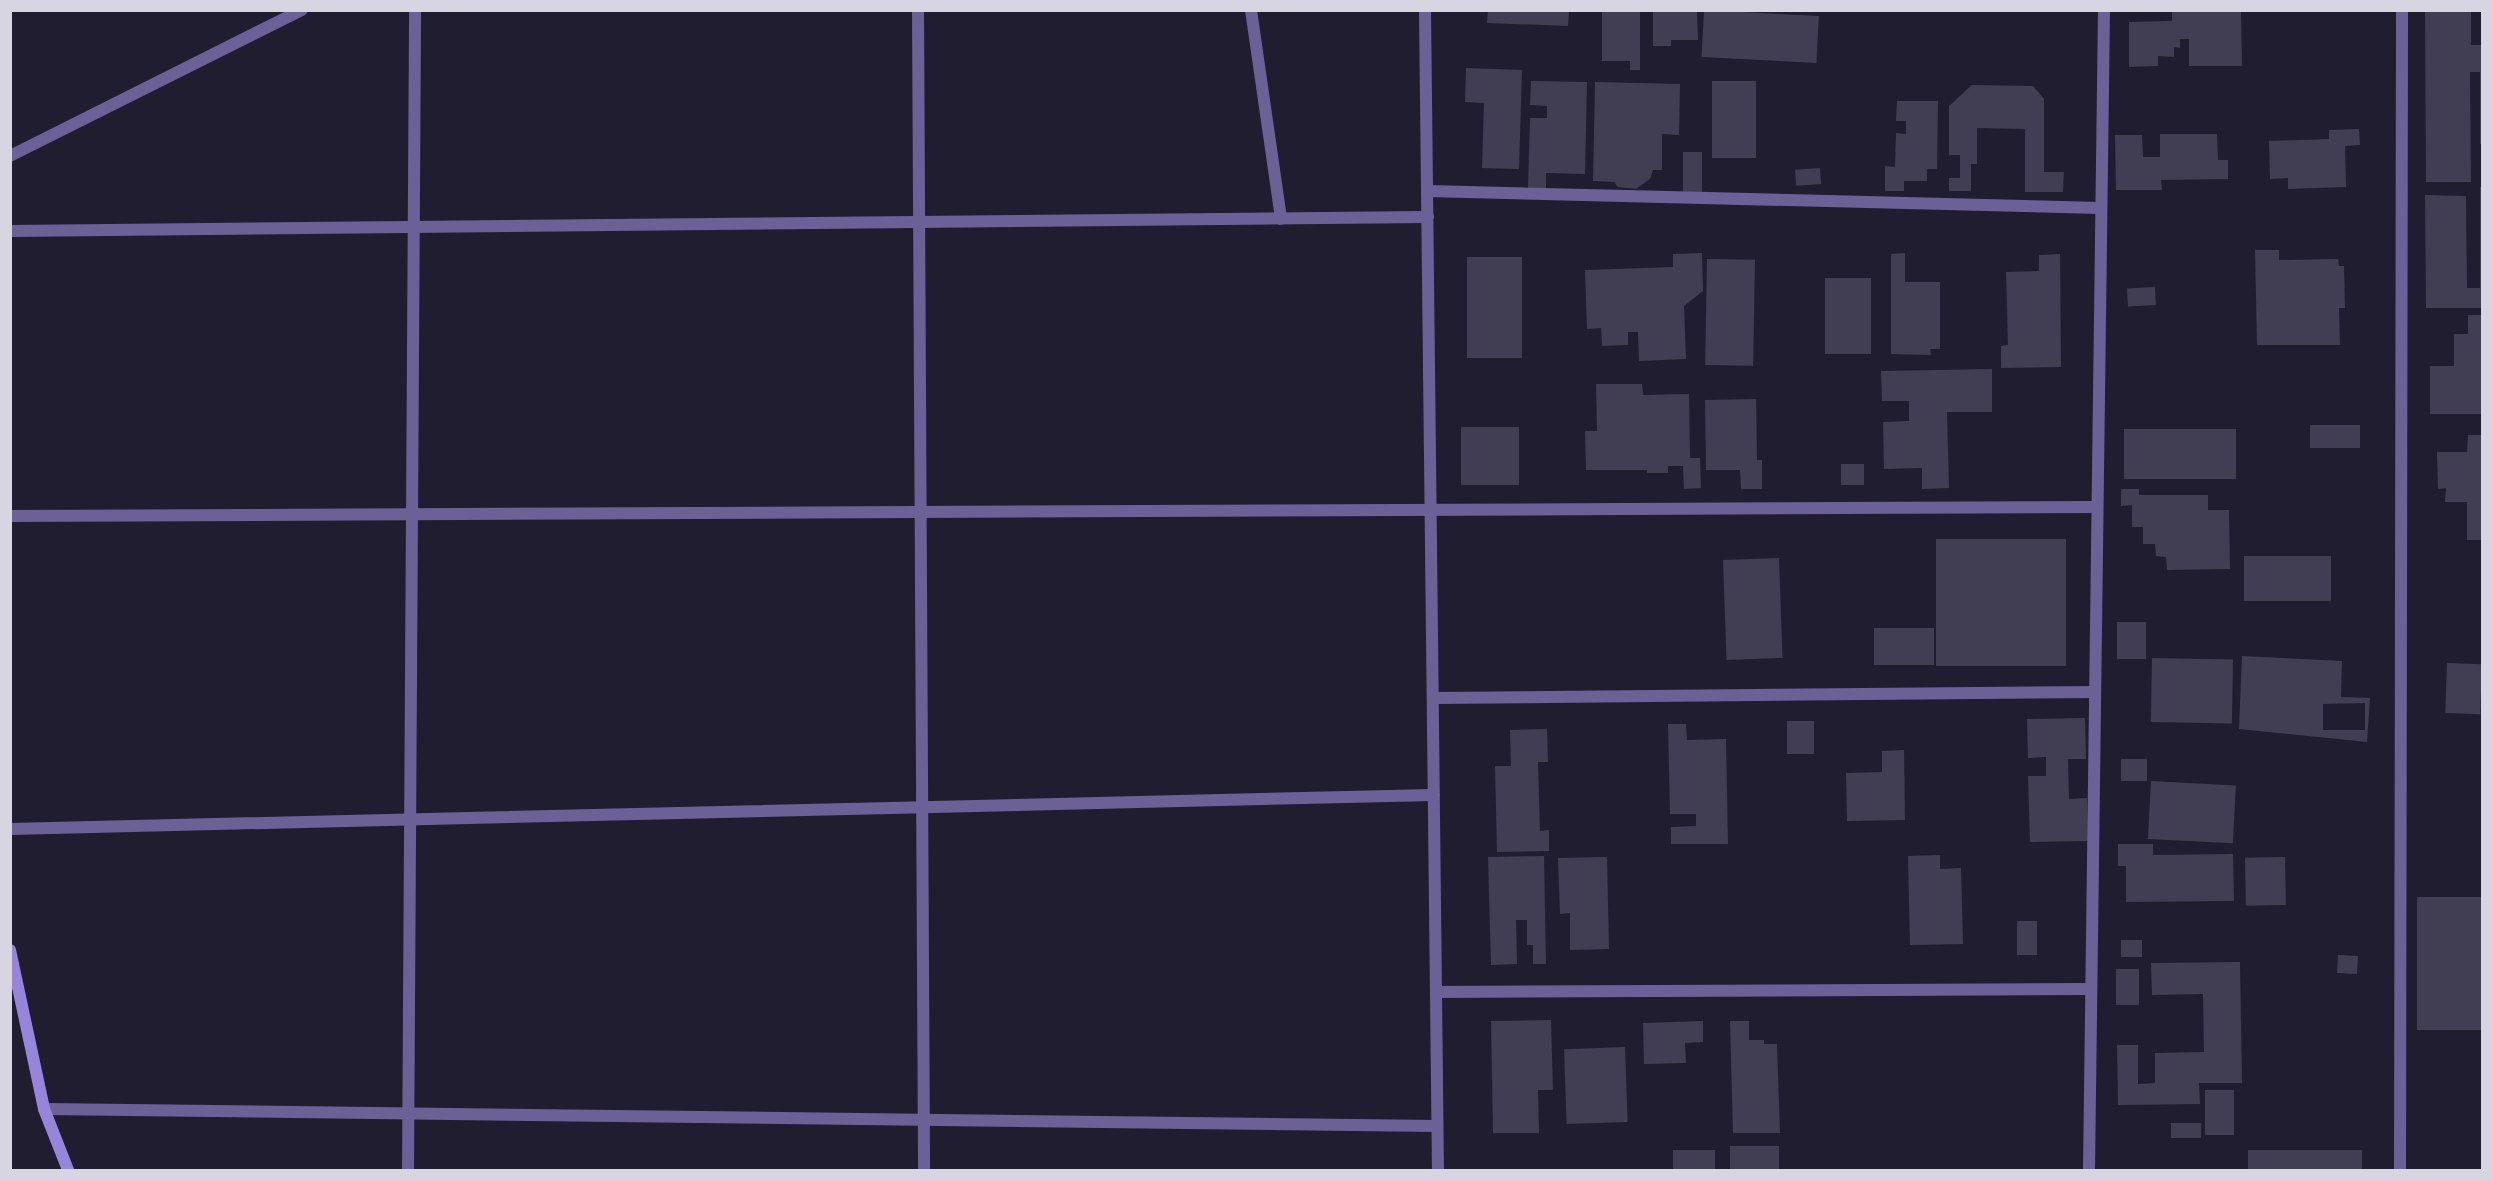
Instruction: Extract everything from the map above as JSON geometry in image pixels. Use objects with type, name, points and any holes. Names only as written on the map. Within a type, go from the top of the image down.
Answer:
[{"type":"street","points":[[10,156],[302,10]]},
{"type":"street","points":[[408,1170],[415,10]]},
{"type":"street","points":[[918,10],[924,1170]]},
{"type":"street","points":[[1251,10],[1281,219]]},
{"type":"street","points":[[1425,10],[1438,1170]]},
{"type":"street","points":[[2089,1170],[2104,10]]},
{"type":"street","points":[[2400,1170],[2402,10]]},
{"type":"street","points":[[1427,191],[2101,208]]},
{"type":"street","points":[[10,231],[1428,217]]},
{"type":"street","points":[[10,516],[2097,507]]},
{"type":"street","points":[[1433,698],[2095,692]]},
{"type":"street","points":[[10,829],[1434,795]]},
{"type":"street","points":[[10,950],[44,1109],[69,1170]]},
{"type":"street","points":[[1436,992],[2091,989]]},
{"type":"street","points":[[44,1109],[1437,1126]]},
{"type":"building","points":[[1488,10],[1569,10],[1568,26],[1487,23]]},
{"type":"building","points":[[1602,10],[1640,10],[1640,70],[1630,70],[1630,61],[1602,61]]},
{"type":"building","points":[[1653,10],[1697,10],[1698,40],[1671,40],[1671,46],[1653,46]]},
{"type":"building","points":[[1704,10],[1819,16],[1816,63],[1702,57]]},
{"type":"building","points":[[2425,10],[2471,10],[2471,45],[2482,45],[2482,144],[2480,144],[2480,72],[2470,72],[2471,182],[2426,182]]},
{"type":"building","points":[[2241,11],[2242,66],[2189,66],[2189,39],[2180,39],[2180,48],[2174,47],[2174,57],[2158,56],[2158,66],[2129,67],[2129,22],[2172,21],[2172,12]]},
{"type":"building","points":[[1466,68],[1522,70],[1519,169],[1482,168],[1484,103],[1465,102]]},
{"type":"building","points":[[1531,81],[1587,82],[1585,174],[1546,173],[1546,188],[1528,188],[1530,118],[1547,118],[1547,106],[1530,105]]},
{"type":"building","points":[[1712,81],[1756,81],[1756,158],[1712,158]]},
{"type":"building","points":[[1595,82],[1680,84],[1679,135],[1662,134],[1662,170],[1653,170],[1650,179],[1636,189],[1618,187],[1614,182],[1593,181]]},
{"type":"building","points":[[1972,85],[2033,86],[2044,99],[2044,172],[2064,172],[2063,192],[2025,192],[2025,129],[1977,128],[1977,164],[1971,164],[1971,191],[1949,191],[1949,178],[1960,178],[1960,155],[1949,155],[1949,106]]},
{"type":"building","points":[[1897,101],[1938,101],[1937,169],[1927,169],[1927,181],[1904,181],[1904,191],[1885,191],[1885,166],[1895,167],[1896,133],[1906,134],[1906,121],[1896,121]]},
{"type":"building","points":[[2359,129],[2360,145],[2345,146],[2346,187],[2288,189],[2288,178],[2270,179],[2269,141],[2329,139],[2329,130]]},
{"type":"building","points":[[2160,134],[2217,134],[2218,160],[2228,160],[2228,179],[2161,180],[2162,190],[2116,190],[2115,135],[2142,135],[2143,157],[2160,157]]},
{"type":"building","points":[[1683,152],[1702,152],[1702,192],[1683,192]]},
{"type":"building","points":[[1820,168],[1821,184],[1796,186],[1795,170]]},
{"type":"building","points":[[2480,187],[2482,187],[2482,308],[2426,308],[2425,195],[2466,196],[2467,288],[2480,288]]},
{"type":"building","points":[[2255,250],[2279,250],[2279,260],[2338,259],[2339,266],[2344,266],[2345,308],[2339,308],[2340,345],[2257,345]]},
{"type":"building","points":[[1702,253],[1703,291],[1684,306],[1686,359],[1639,361],[1638,332],[1628,332],[1628,345],[1602,346],[1601,328],[1587,329],[1585,270],[1673,267],[1673,254]]},
{"type":"building","points":[[1905,253],[1905,282],[1940,282],[1940,349],[1930,349],[1931,355],[1891,354],[1891,254]]},
{"type":"building","points":[[2060,254],[2061,367],[2001,368],[2001,346],[2008,345],[2006,272],[2039,271],[2039,255]]},
{"type":"building","points":[[1467,257],[1522,257],[1522,358],[1467,358]]},
{"type":"building","points":[[1707,259],[1755,260],[1753,366],[1705,365]]},
{"type":"building","points":[[1825,278],[1871,278],[1871,354],[1825,354]]},
{"type":"building","points":[[2155,287],[2156,305],[2128,306],[2127,288]]},
{"type":"building","points":[[2468,315],[2482,315],[2482,414],[2430,414],[2430,366],[2454,366],[2454,334],[2468,334]]},
{"type":"building","points":[[1992,369],[1992,412],[1947,412],[1949,488],[1922,489],[1922,468],[1884,469],[1883,422],[1909,421],[1909,401],[1882,401],[1881,371]]},
{"type":"building","points":[[1596,384],[1642,384],[1643,395],[1689,394],[1690,458],[1700,458],[1701,488],[1684,489],[1683,466],[1668,466],[1668,473],[1647,473],[1647,470],[1586,470],[1585,431],[1597,431]]},
{"type":"building","points":[[1756,399],[1757,460],[1762,460],[1762,489],[1741,489],[1740,470],[1706,470],[1705,400]]},
{"type":"building","points":[[2310,425],[2360,425],[2360,448],[2310,448]]},
{"type":"building","points":[[1461,427],[1519,427],[1519,485],[1461,485]]},
{"type":"building","points":[[2124,429],[2236,429],[2236,479],[2124,479]]},
{"type":"building","points":[[2468,435],[2482,435],[2482,540],[2467,540],[2467,502],[2445,502],[2446,488],[2438,489],[2437,452],[2467,452]]},
{"type":"building","points":[[1841,464],[1864,464],[1864,485],[1841,485]]},
{"type":"building","points":[[2121,489],[2139,489],[2139,495],[2208,495],[2208,510],[2229,510],[2230,569],[2167,570],[2166,557],[2156,556],[2155,544],[2143,544],[2143,527],[2132,527],[2132,505],[2121,506]]},
{"type":"building","points":[[1936,539],[2066,539],[2066,666],[1936,666]]},
{"type":"building","points":[[2244,556],[2331,556],[2331,601],[2244,601]]},
{"type":"building","points":[[1779,558],[1782,658],[1727,660],[1723,560]]},
{"type":"building","points":[[2117,622],[2146,622],[2146,659],[2117,659]]},
{"type":"building","points":[[1874,628],[1934,628],[1934,665],[1874,665]]},
{"type":"building","points":[[2242,656],[2342,661],[2341,697],[2370,698],[2367,742],[2239,729]],"holes":[[[2365,703],[2365,730],[2323,730],[2323,704]]]},
{"type":"building","points":[[2152,658],[2233,659],[2232,723],[2151,722]]},
{"type":"building","points":[[2447,663],[2482,664],[2480,714],[2445,713]]},
{"type":"building","points":[[2085,718],[2086,759],[2068,759],[2069,799],[2087,798],[2088,841],[2030,842],[2028,776],[2046,776],[2046,757],[2028,758],[2027,719]]},
{"type":"building","points":[[1787,721],[1814,721],[1814,754],[1787,754]]},
{"type":"building","points":[[1668,724],[1686,724],[1687,740],[1726,739],[1728,844],[1671,844],[1671,827],[1696,826],[1696,814],[1670,814]]},
{"type":"building","points":[[1547,729],[1548,762],[1538,762],[1540,831],[1549,830],[1549,851],[1497,852],[1495,766],[1511,766],[1510,730]]},
{"type":"building","points":[[1904,750],[1905,820],[1847,821],[1846,773],[1882,772],[1882,751]]},
{"type":"building","points":[[2121,759],[2147,759],[2147,781],[2121,781]]},
{"type":"building","points":[[2151,781],[2236,785],[2233,843],[2148,839]]},
{"type":"building","points":[[2118,844],[2153,844],[2153,855],[2233,854],[2234,901],[2126,902],[2126,866],[2118,866]]},
{"type":"building","points":[[1940,855],[1940,869],[1961,868],[1963,944],[1910,945],[1908,856]]},
{"type":"building","points":[[1544,856],[1546,964],[1533,964],[1533,945],[1527,945],[1527,920],[1516,920],[1517,964],[1491,965],[1488,857]]},
{"type":"building","points":[[1607,857],[1609,949],[1570,950],[1570,913],[1560,914],[1558,858]]},
{"type":"building","points":[[2285,857],[2286,905],[2246,906],[2245,858]]},
{"type":"building","points":[[2417,897],[2482,897],[2482,1030],[2417,1030]]},
{"type":"building","points":[[2017,921],[2037,921],[2037,955],[2017,955]]},
{"type":"building","points":[[2121,940],[2142,940],[2142,957],[2121,957]]},
{"type":"building","points":[[2338,955],[2358,956],[2357,974],[2337,973]]},
{"type":"building","points":[[2240,962],[2242,1083],[2199,1083],[2200,1104],[2118,1105],[2117,1045],[2138,1045],[2138,1084],[2155,1083],[2155,1053],[2204,1052],[2203,994],[2152,995],[2151,963]]},
{"type":"building","points":[[2116,969],[2139,969],[2139,1005],[2116,1005]]},
{"type":"building","points":[[1551,1020],[1553,1090],[1538,1090],[1539,1133],[1493,1133],[1491,1021]]},
{"type":"building","points":[[1703,1021],[1703,1042],[1685,1043],[1686,1063],[1644,1064],[1643,1023]]},
{"type":"building","points":[[1730,1021],[1749,1021],[1749,1040],[1764,1040],[1764,1044],[1777,1044],[1780,1133],[1733,1133]]},
{"type":"building","points":[[1625,1047],[1628,1122],[1567,1124],[1564,1049]]},
{"type":"building","points":[[2205,1090],[2234,1090],[2234,1135],[2205,1135]]},
{"type":"building","points":[[2171,1123],[2201,1123],[2201,1138],[2171,1138]]},
{"type":"building","points":[[1730,1146],[1779,1146],[1779,1170],[1730,1170]]},
{"type":"building","points":[[1673,1150],[1715,1150],[1715,1170],[1673,1170]]},
{"type":"building","points":[[2248,1150],[2362,1150],[2362,1170],[2248,1170]]}]
